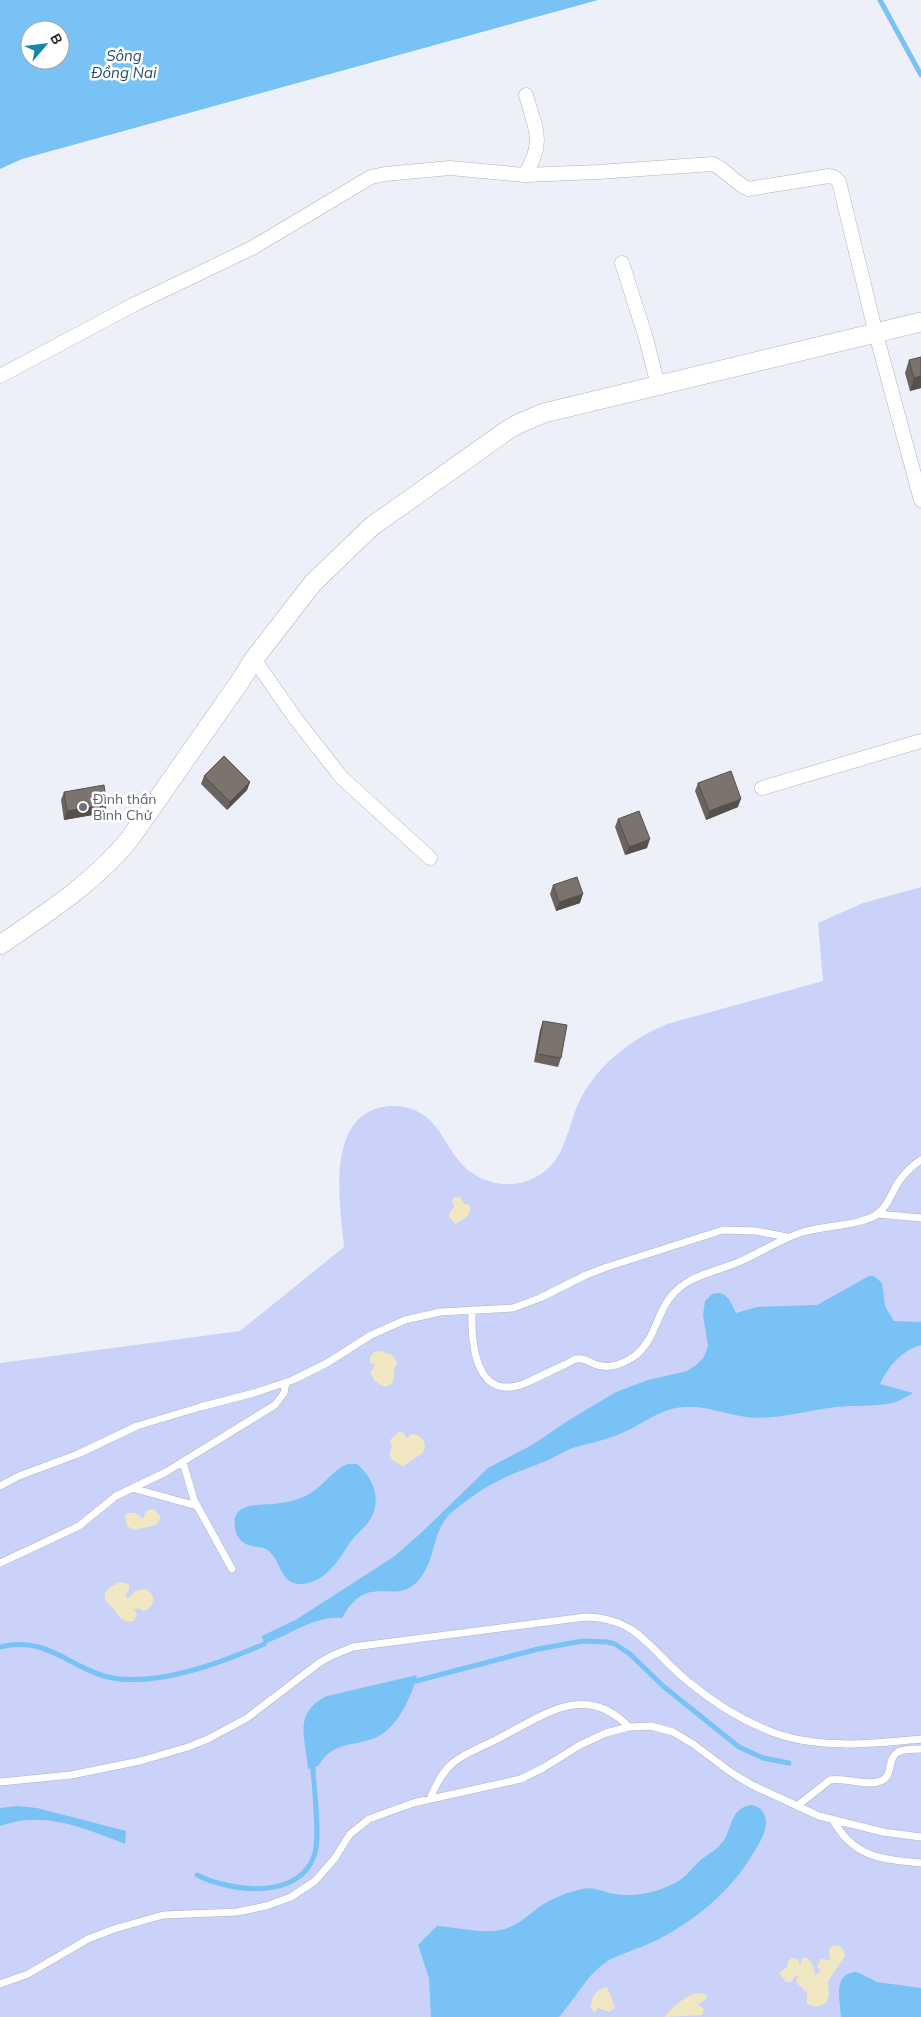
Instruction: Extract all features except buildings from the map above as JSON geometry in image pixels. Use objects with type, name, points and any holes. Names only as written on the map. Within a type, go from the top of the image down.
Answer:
[{"type":"street","points":[[525,175],[534,159],[538,145],[536,130],[526,95]]},
{"type":"street","points":[[0,376],[133,305],[252,248],[370,178],[385,174],[450,168],[525,175],[713,164],[722,168],[738,184],[748,189],[829,176],[834,177],[839,182],[876,334],[921,500]]},
{"type":"street","points":[[622,263],[645,335],[658,385]]},
{"type":"street","points":[[0,945],[74,894],[111,861],[129,840],[254,659],[313,583],[371,527],[509,429],[544,414],[921,322]]},
{"type":"street","points":[[254,659],[295,718],[342,778],[430,858]]},
{"type":"street","points":[[762,788],[921,741]]},
{"type":"lane","points":[[472,1310],[473,1336],[478,1362],[487,1380],[500,1388],[526,1383],[576,1359],[587,1360],[600,1366],[616,1365],[636,1355],[643,1347],[666,1303],[683,1286],[740,1261],[787,1237],[821,1227],[859,1222],[877,1214],[890,1200],[900,1179],[921,1160]]},
{"type":"lane","points":[[877,1214],[921,1218]]},
{"type":"lane","points":[[0,1486],[19,1476],[78,1454],[138,1426],[286,1382],[327,1363],[371,1335],[396,1323],[440,1312],[498,1310],[527,1304],[607,1267],[723,1230],[756,1231],[787,1237]]},
{"type":"lane","points":[[0,1563],[29,1548],[70,1531],[87,1520],[116,1496],[183,1462],[275,1405],[284,1393],[286,1382]]},
{"type":"lane","points":[[183,1462],[197,1506],[232,1569]]},
{"type":"lane","points":[[132,1488],[197,1506]]},
{"type":"lane","points":[[0,1782],[71,1775],[140,1761],[188,1747],[208,1739],[247,1718],[319,1663],[353,1647],[391,1644],[435,1636],[584,1617],[612,1620],[630,1628],[646,1640],[671,1667],[707,1696],[752,1723],[780,1735],[823,1743],[863,1743],[921,1739]]},
{"type":"lane","points":[[430,1799],[438,1781],[460,1756],[494,1741],[530,1720],[552,1711],[579,1705],[597,1707],[613,1713],[629,1726]]},
{"type":"lane","points":[[0,1984],[35,1970],[88,1939],[114,1929],[163,1915],[237,1912],[266,1906],[291,1897],[315,1881],[325,1871],[343,1844],[359,1826],[380,1814],[430,1799],[521,1779],[580,1745],[606,1733],[629,1726],[651,1726],[673,1732],[693,1744],[732,1773],[819,1816],[883,1832],[921,1837]]},
{"type":"lane","points":[[796,1806],[830,1780],[872,1783],[881,1781],[888,1776],[891,1760],[894,1755],[902,1750],[921,1749]]},
{"type":"lane","points":[[833,1820],[847,1840],[866,1854],[886,1860],[921,1862]]},
{"type":"shaded area","points":[[921,887],[921,2017],[0,2017],[0,1363],[240,1331],[344,1247],[340,1210],[340,1168],[343,1148],[350,1130],[361,1117],[384,1107],[396,1106],[414,1110],[430,1121],[459,1161],[475,1175],[494,1183],[504,1184],[524,1182],[534,1178],[554,1163],[565,1142],[582,1096],[598,1073],[618,1053],[630,1044],[667,1024],[823,981],[818,923],[863,903]]},
{"type":"sand","points":[[454,1197],[460,1197],[464,1204],[468,1204],[471,1208],[468,1216],[455,1224],[449,1217],[454,1207],[452,1202]]},
{"type":"sand","points":[[381,1351],[392,1355],[397,1362],[393,1382],[385,1387],[376,1382],[370,1373],[375,1365],[370,1362],[370,1357],[374,1352]]},
{"type":"sand","points":[[400,1431],[404,1433],[406,1438],[412,1434],[419,1436],[425,1446],[423,1453],[403,1466],[392,1460],[389,1454],[392,1447],[390,1440]]},
{"type":"sand","points":[[152,1509],[161,1518],[156,1525],[134,1530],[127,1526],[125,1517],[127,1513],[135,1513],[143,1519],[146,1511]]},
{"type":"sand","points":[[120,1582],[129,1584],[129,1590],[126,1594],[127,1599],[136,1591],[145,1589],[153,1597],[150,1607],[143,1611],[138,1608],[134,1610],[137,1614],[134,1621],[122,1619],[105,1600],[105,1593]]},
{"type":"sand","points":[[838,1945],[843,1949],[845,1956],[828,1981],[829,1995],[826,2003],[816,2007],[807,2004],[807,1993],[796,1982],[798,1976],[796,1975],[791,1982],[786,1982],[779,1973],[787,1967],[788,1961],[792,1958],[798,1959],[800,1965],[802,1959],[806,1957],[812,1963],[815,1975],[821,1972],[817,1966],[821,1959],[830,1960],[829,1950],[832,1946]]},
{"type":"sand","points":[[607,1987],[615,2007],[610,2012],[598,2008],[595,2013],[590,2007],[594,1996],[597,1991]]},
{"type":"sand","points":[[700,1993],[706,1995],[707,1998],[698,2005],[704,2009],[702,2015],[665,2017],[681,2001],[690,1995]]},
{"type":"water","name":"Sông Đồng Nai","points":[[0,0],[598,0],[22,159],[0,169]]},
{"type":"water","points":[[869,1276],[874,1276],[882,1283],[885,1306],[894,1321],[921,1322],[921,1345],[907,1351],[896,1360],[880,1384],[913,1393],[892,1403],[825,1408],[768,1418],[746,1417],[707,1408],[690,1407],[673,1409],[656,1415],[625,1432],[570,1449],[509,1476],[471,1497],[446,1518],[437,1536],[424,1573],[409,1588],[400,1591],[371,1592],[361,1596],[352,1604],[342,1618],[331,1618],[312,1623],[264,1644],[262,1636],[297,1619],[395,1556],[488,1468],[532,1445],[616,1392],[648,1380],[687,1371],[695,1366],[704,1357],[708,1346],[703,1315],[705,1301],[712,1294],[721,1293],[724,1295],[730,1301],[736,1313],[757,1307],[817,1305]]},
{"type":"water","points":[[348,1464],[357,1464],[368,1477],[375,1492],[375,1508],[367,1524],[322,1577],[307,1583],[298,1584],[292,1582],[283,1574],[271,1553],[266,1549],[249,1545],[240,1540],[235,1530],[235,1519],[241,1509],[253,1505],[296,1500],[310,1494]]},
{"type":"water","points":[[417,1675],[407,1702],[397,1720],[383,1734],[330,1752],[318,1766],[308,1769],[304,1737],[305,1719],[309,1710],[316,1703],[327,1696]]},
{"type":"water","points":[[750,1805],[756,1806],[763,1813],[766,1819],[765,1830],[761,1841],[736,1878],[712,1903],[684,1924],[649,1944],[606,1962],[587,1981],[559,2017],[431,2017],[429,1978],[418,1945],[437,1926],[477,1931],[501,1930],[519,1922],[550,1900],[582,1889],[591,1888],[615,1894],[631,1895],[649,1893],[673,1884],[683,1878],[699,1861],[718,1847],[724,1840],[734,1816]]},
{"type":"water","points":[[17,1806],[37,1808],[126,1831],[125,1844],[79,1827],[48,1820],[16,1822],[0,1826],[0,1808]]},
{"type":"water","points":[[857,1972],[877,1982],[921,1988],[921,2017],[841,2017],[839,1988],[841,1982],[849,1973]]},
{"type":"waterway","points":[[880,0],[921,75]]},
{"type":"waterway","points":[[416,1681],[538,1649],[583,1641],[607,1642],[615,1644],[630,1654],[663,1686],[739,1747],[763,1758],[789,1763]]},
{"type":"waterway","points":[[0,1647],[30,1645],[55,1653],[104,1676],[123,1679],[143,1679],[164,1677],[207,1666],[264,1644]]},
{"type":"waterway","points":[[197,1875],[228,1885],[264,1888],[280,1886],[295,1879],[307,1868],[315,1853],[316,1845],[317,1823],[313,1768]]},
{"type":"place","name":"Đình thần Bình Chử","points":[[83,807]]}]
